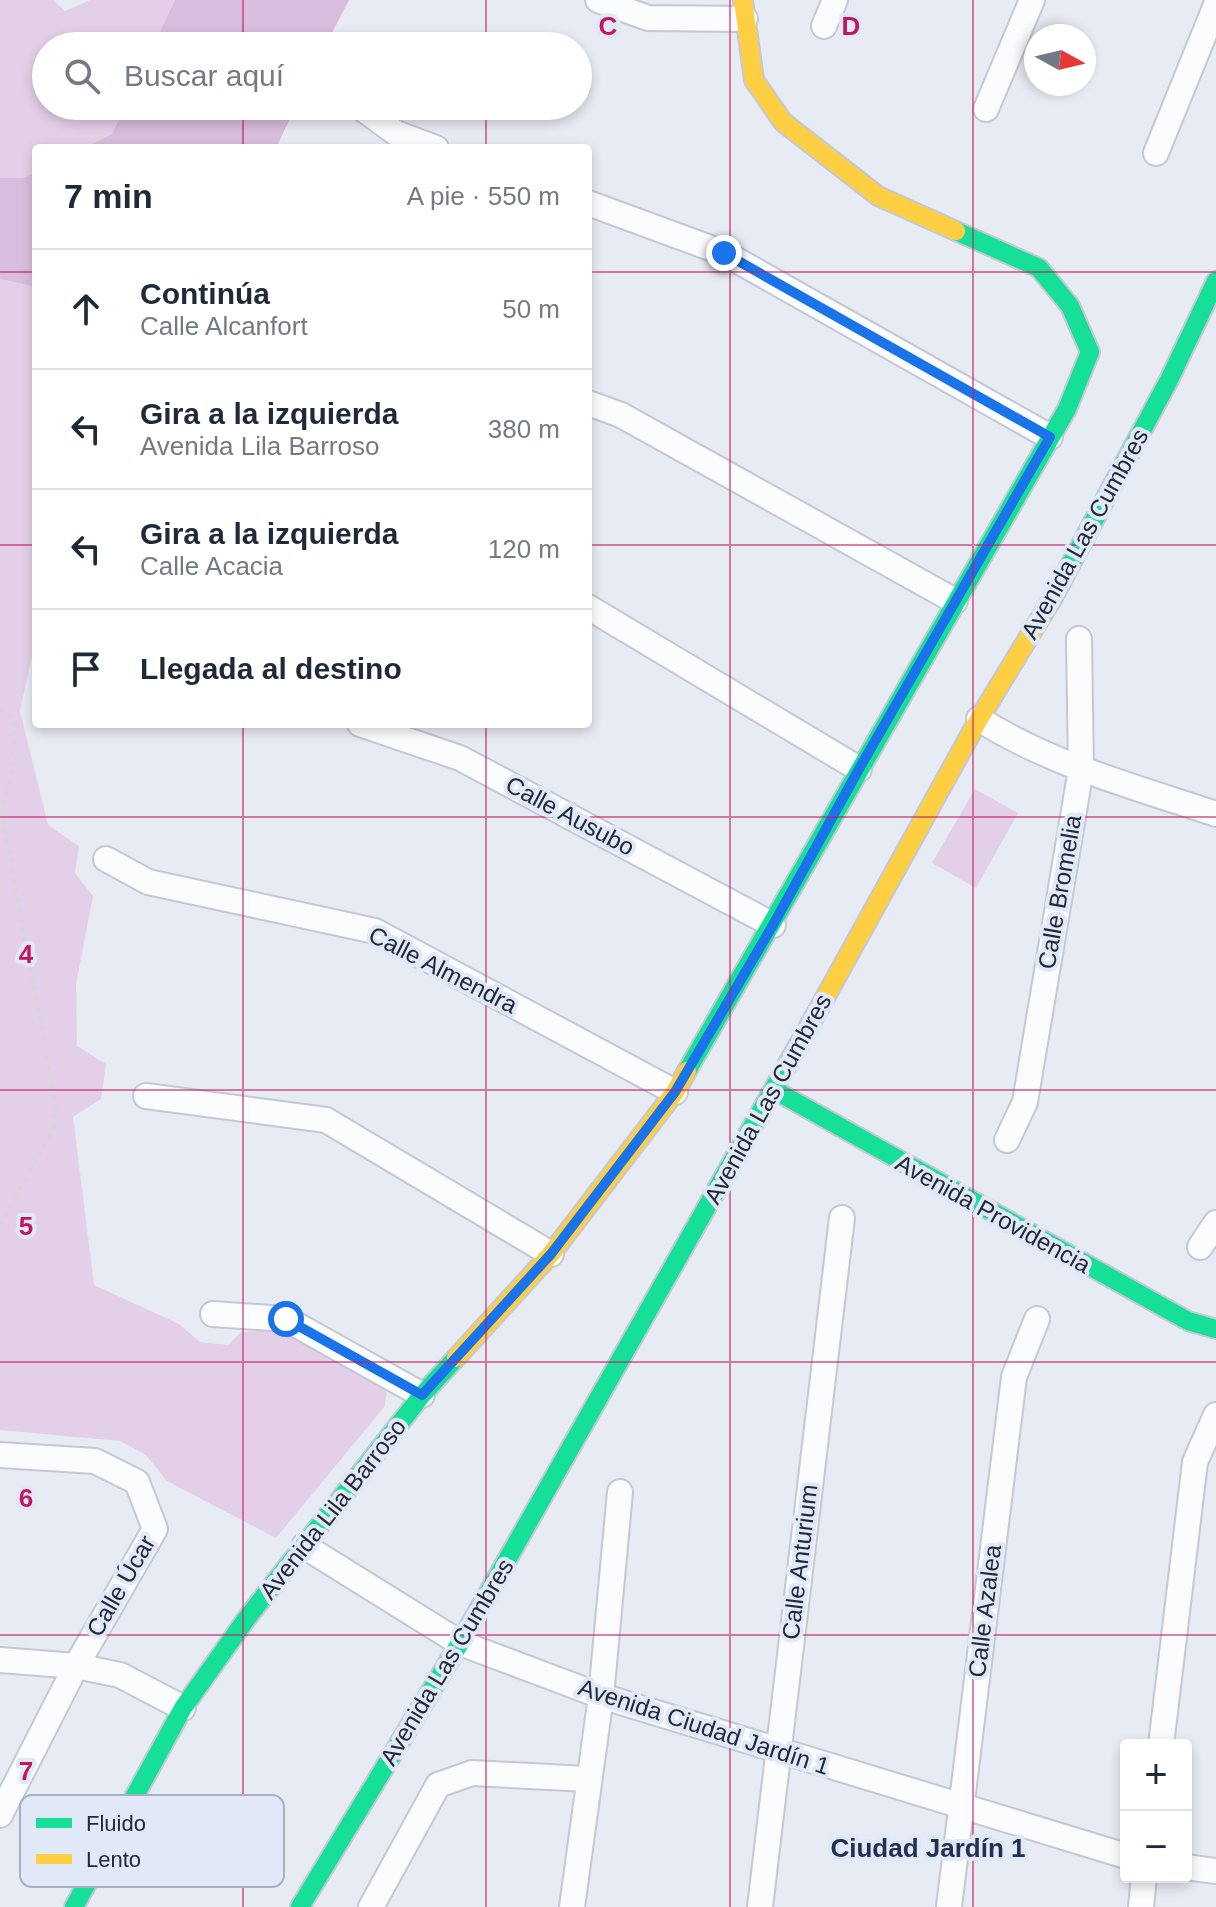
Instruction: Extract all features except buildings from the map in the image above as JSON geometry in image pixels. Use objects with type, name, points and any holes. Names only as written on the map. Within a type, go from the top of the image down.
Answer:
[{"type":"street","points":[[598,0],[648,18],[744,10]]},
{"type":"street","points":[[824,26],[835,0]]},
{"type":"street","points":[[986,109],[1032,0]]},
{"type":"street","points":[[1156,153],[1216,5]]},
{"type":"street","name":"Avenida Lila Barroso","points":[[135,1795],[183,1708],[247,1618],[422,1395],[551,1254],[675,1092],[1067,409],[1090,352],[1070,306],[1039,268],[878,196],[783,122],[754,80],[744,10]]},
{"type":"street","points":[[378,120],[396,133],[425,144]]},
{"type":"street","points":[[592,204],[724,253],[1050,437]]},
{"type":"street","name":"Avenida Las Cumbres","points":[[300,1907],[460,1643],[774,1090],[979,719],[1007,676],[1074,557],[1196,328],[1216,281]]},
{"type":"street","points":[[592,404],[621,415],[955,601]]},
{"type":"street","points":[[592,609],[859,769]]},
{"type":"street","name":"Calle Bromelia","points":[[1007,1140],[1025,1102],[1081,769],[1079,639]]},
{"type":"street","points":[[979,719],[1023,745],[1081,769],[1216,814]]},
{"type":"street","name":"Calle Ausubo","points":[[372,728],[460,758],[773,925]]},
{"type":"street","name":"Calle Almendra","points":[[106,859],[148,882],[375,931],[675,1092]]},
{"type":"street","name":"Avenida Providencia","points":[[774,1090],[1188,1321],[1216,1329]]},
{"type":"street","points":[[146,1096],[326,1120],[551,1254]]},
{"type":"street","name":"Calle Anturium","points":[[760,1907],[842,1218]]},
{"type":"street","points":[[1200,1247],[1216,1223]]},
{"type":"street","points":[[213,1314],[286,1319],[422,1395]]},
{"type":"street","name":"Calle Azalea","points":[[949,1907],[1014,1377],[1037,1319]]},
{"type":"street","points":[[1162,1739],[1195,1462],[1216,1415]]},
{"type":"street","name":"Calle Úcar","points":[[0,1455],[95,1461],[137,1482],[155,1529],[76,1666],[0,1815]]},
{"type":"street","points":[[572,1907],[601,1696],[620,1492]]},
{"type":"street","name":"Avenida Ciudad Jardín 1","points":[[304,1546],[460,1643],[601,1696],[1120,1854]]},
{"type":"street","points":[[0,1660],[76,1666],[120,1675],[183,1708]]},
{"type":"street","points":[[371,1907],[438,1785],[472,1773],[588,1779]]},
{"type":"street","points":[[1192,1868],[1216,1871]]},
{"type":"street","points":[[1141,1907],[1143,1883]]},
{"type":"street","name":"Avenida Lila Barroso","points":[[74,1907],[85,1887]]},
{"type":"path","points":[[0,709],[15,719],[12,768],[2,814],[56,1107],[53,1130],[0,1225]]},
{"type":"shaded area","points":[[0,0],[53,0],[65,11],[90,0],[175,0],[160,32],[32,32],[32,120],[119,120],[112,135],[93,144],[32,144],[32,174],[23,178],[0,178]]},
{"type":"shaded area","points":[[175,0],[349,0],[332,32],[160,32]]},
{"type":"shaded area","points":[[118,120],[289,120],[278,144],[92,144],[112,134]]},
{"type":"shaded area","points":[[32,174],[32,286],[0,279],[0,178],[23,178]]},
{"type":"shaded area","points":[[0,279],[32,286],[32,656],[20,711],[48,825],[79,846],[75,873],[93,896],[76,984],[77,1046],[106,1064],[101,1099],[73,1117],[94,1285],[179,1324],[200,1342],[228,1345],[241,1332],[282,1329],[387,1387],[385,1406],[276,1538],[167,1481],[146,1455],[120,1441],[0,1430]]},
{"type":"shaded area","points":[[975,789],[1018,813],[976,888],[932,863]]},
{"type":"traffic: fast","points":[[687,1071],[1067,409],[1090,352],[1070,306],[1039,268],[956,231]]},
{"type":"traffic: fast","points":[[1052,599],[1169,380],[1216,281]]},
{"type":"traffic: fast","points":[[300,1907],[460,1643],[816,1014]]},
{"type":"traffic: fast","points":[[774,1090],[1188,1321],[1216,1329]]},
{"type":"traffic: fast","points":[[135,1795],[183,1708],[247,1618],[422,1395],[456,1358]]},
{"type":"traffic: fast","points":[[74,1907],[85,1887]]},
{"type":"traffic: slow","points":[[743,0],[754,80],[783,122],[878,196],[956,231]]},
{"type":"traffic: slow","points":[[816,1014],[979,719],[1052,599]]},
{"type":"traffic: slow","points":[[456,1358],[551,1254],[675,1092],[687,1071]]},
{"type":"district","name":"Ciudad Jardín 1","points":[[928,1848]]},
{"type":"route","points":[[286,1319],[422,1395],[551,1254],[675,1092],[1050,437],[724,253]]}]
